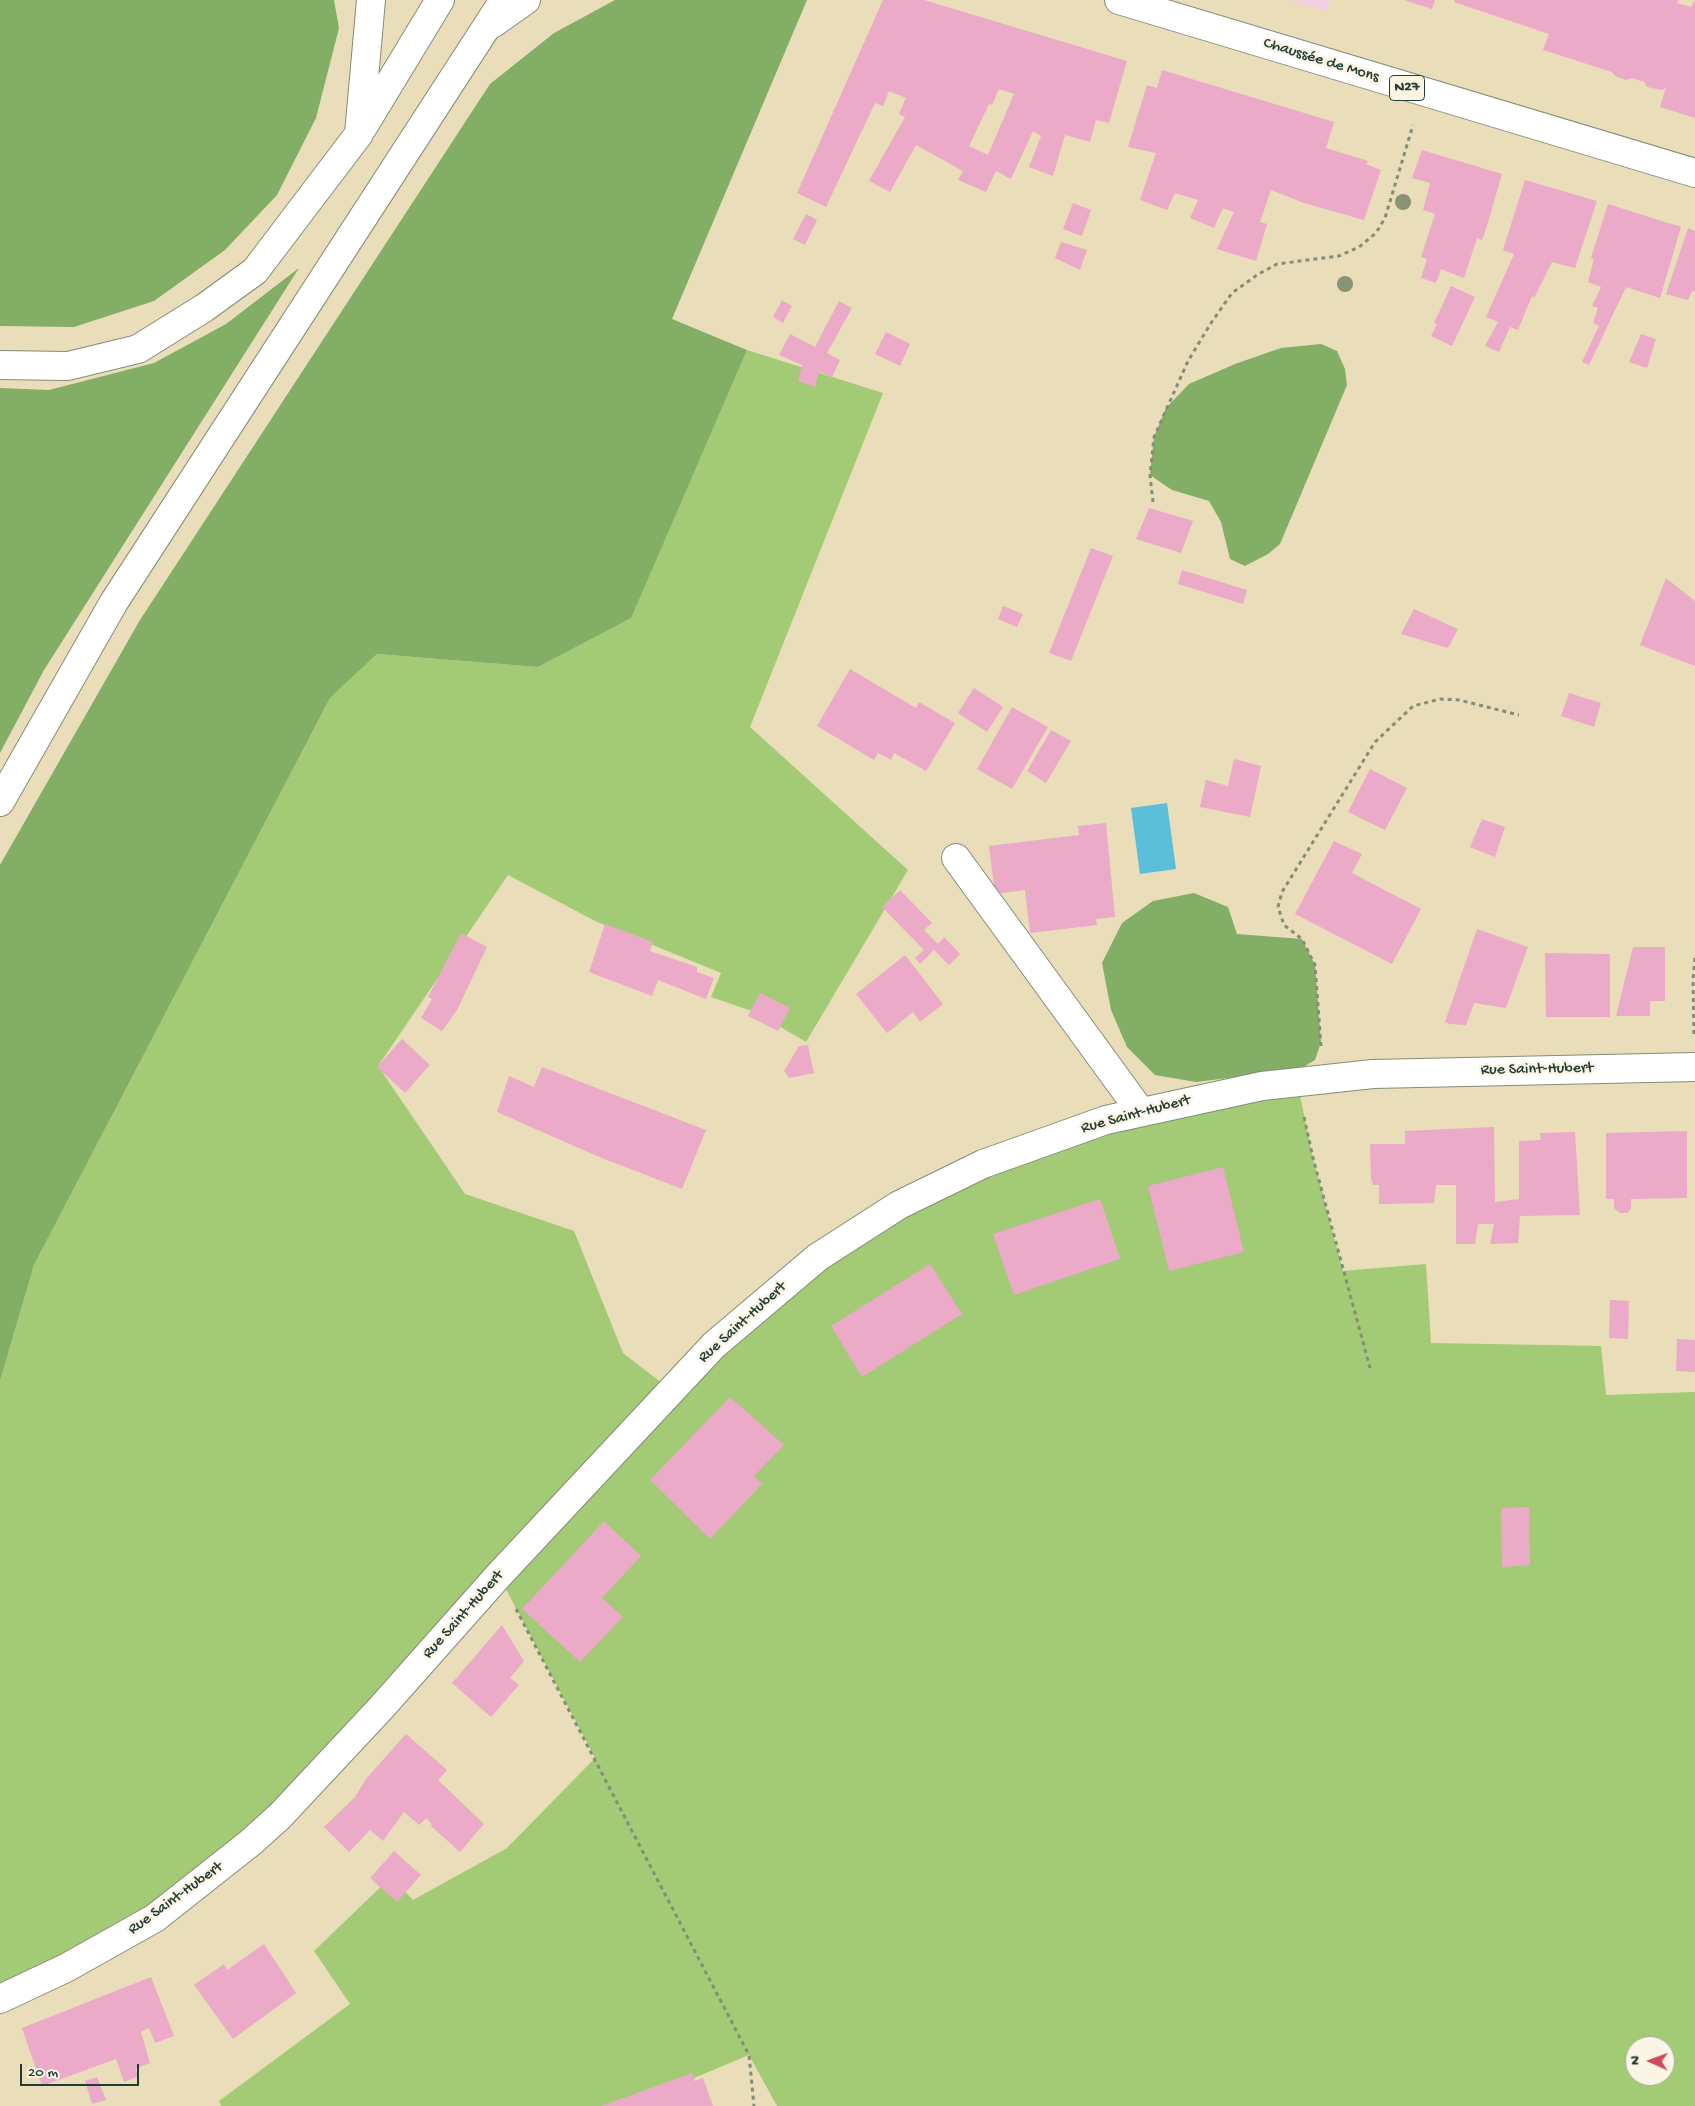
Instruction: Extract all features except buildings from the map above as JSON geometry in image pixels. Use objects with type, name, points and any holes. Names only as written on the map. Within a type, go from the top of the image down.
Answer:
[{"type":"main road","points":[[359,134],[371,0]]},
{"type":"main road","points":[[0,365],[68,366],[138,349],[204,308],[255,271],[359,134],[440,0]]},
{"type":"main road","points":[[0,802],[114,602],[504,0]]},
{"type":"main road","points":[[488,26],[526,0]]},
{"type":"main road","name":"Chaussée de Mons","points":[[1136,2],[1422,92],[1695,173]]},
{"type":"main road","points":[[956,858],[1141,1112]]},
{"type":"main road","name":"Rue Saint-Hubert","points":[[0,1999],[74,1965],[155,1918],[250,1844],[280,1816],[382,1708],[499,1575],[714,1345],[818,1257],[899,1205],[983,1164],[1106,1120],[1225,1093],[1309,1080],[1374,1074],[1695,1067]]},
{"type":"path","points":[[1153,502],[1150,475],[1154,437],[1188,361],[1211,324],[1232,294],[1257,275],[1277,264],[1339,256],[1359,247],[1376,233],[1385,218],[1395,188],[1422,92]]},
{"type":"path","points":[[1370,1368],[1312,1158],[1309,1080],[1321,1042],[1315,965],[1302,939],[1284,925],[1278,907],[1282,892],[1375,742],[1413,706],[1440,700],[1459,700],[1519,715]]},
{"type":"path","points":[[1695,957],[1693,980],[1695,1067]]},
{"type":"path","points":[[499,1575],[749,2055],[754,2106]]},
{"type":"shaded area","points":[[1289,0],[1330,0],[1326,11]]},
{"type":"green space","points":[[0,0],[334,0],[339,28],[316,118],[277,195],[225,250],[154,301],[74,327],[0,326]]},
{"type":"green space","points":[[615,0],[807,0],[672,319],[747,350],[631,618],[538,667],[377,654],[330,698],[34,1265],[0,1381],[0,865],[140,620],[490,84],[554,33]]},
{"type":"green space","points":[[299,268],[44,670],[0,753],[0,388],[49,390],[154,363],[226,324]]},
{"type":"green space","points":[[1321,344],[1337,351],[1345,369],[1347,385],[1280,544],[1268,554],[1245,566],[1230,559],[1221,522],[1209,501],[1172,490],[1150,475],[1154,437],[1166,408],[1189,384],[1235,364],[1281,348]]},
{"type":"green space","points":[[747,350],[883,393],[750,727],[908,870],[806,1042],[755,1012],[711,997],[721,973],[597,922],[508,875],[378,1066],[465,1194],[574,1231],[623,1353],[671,1390],[818,1257],[983,1164],[1297,1081],[1313,1158],[1343,1271],[1426,1264],[1431,1343],[1601,1346],[1606,1395],[1695,1392],[1695,2106],[777,2106],[749,2055],[694,2078],[607,2106],[221,2106],[219,2101],[350,2004],[314,1951],[391,1877],[413,1900],[507,1848],[595,1758],[499,1576],[250,1843],[0,1999],[0,1381],[34,1265],[330,698],[377,654],[538,667],[630,618]]},
{"type":"green space","points":[[1194,893],[1228,907],[1237,934],[1302,939],[1315,965],[1321,1042],[1315,1060],[1300,1069],[1196,1082],[1155,1075],[1127,1047],[1111,1010],[1102,963],[1122,923],[1153,901]]},
{"type":"water","points":[[1167,803],[1176,869],[1140,874],[1131,808]]}]
